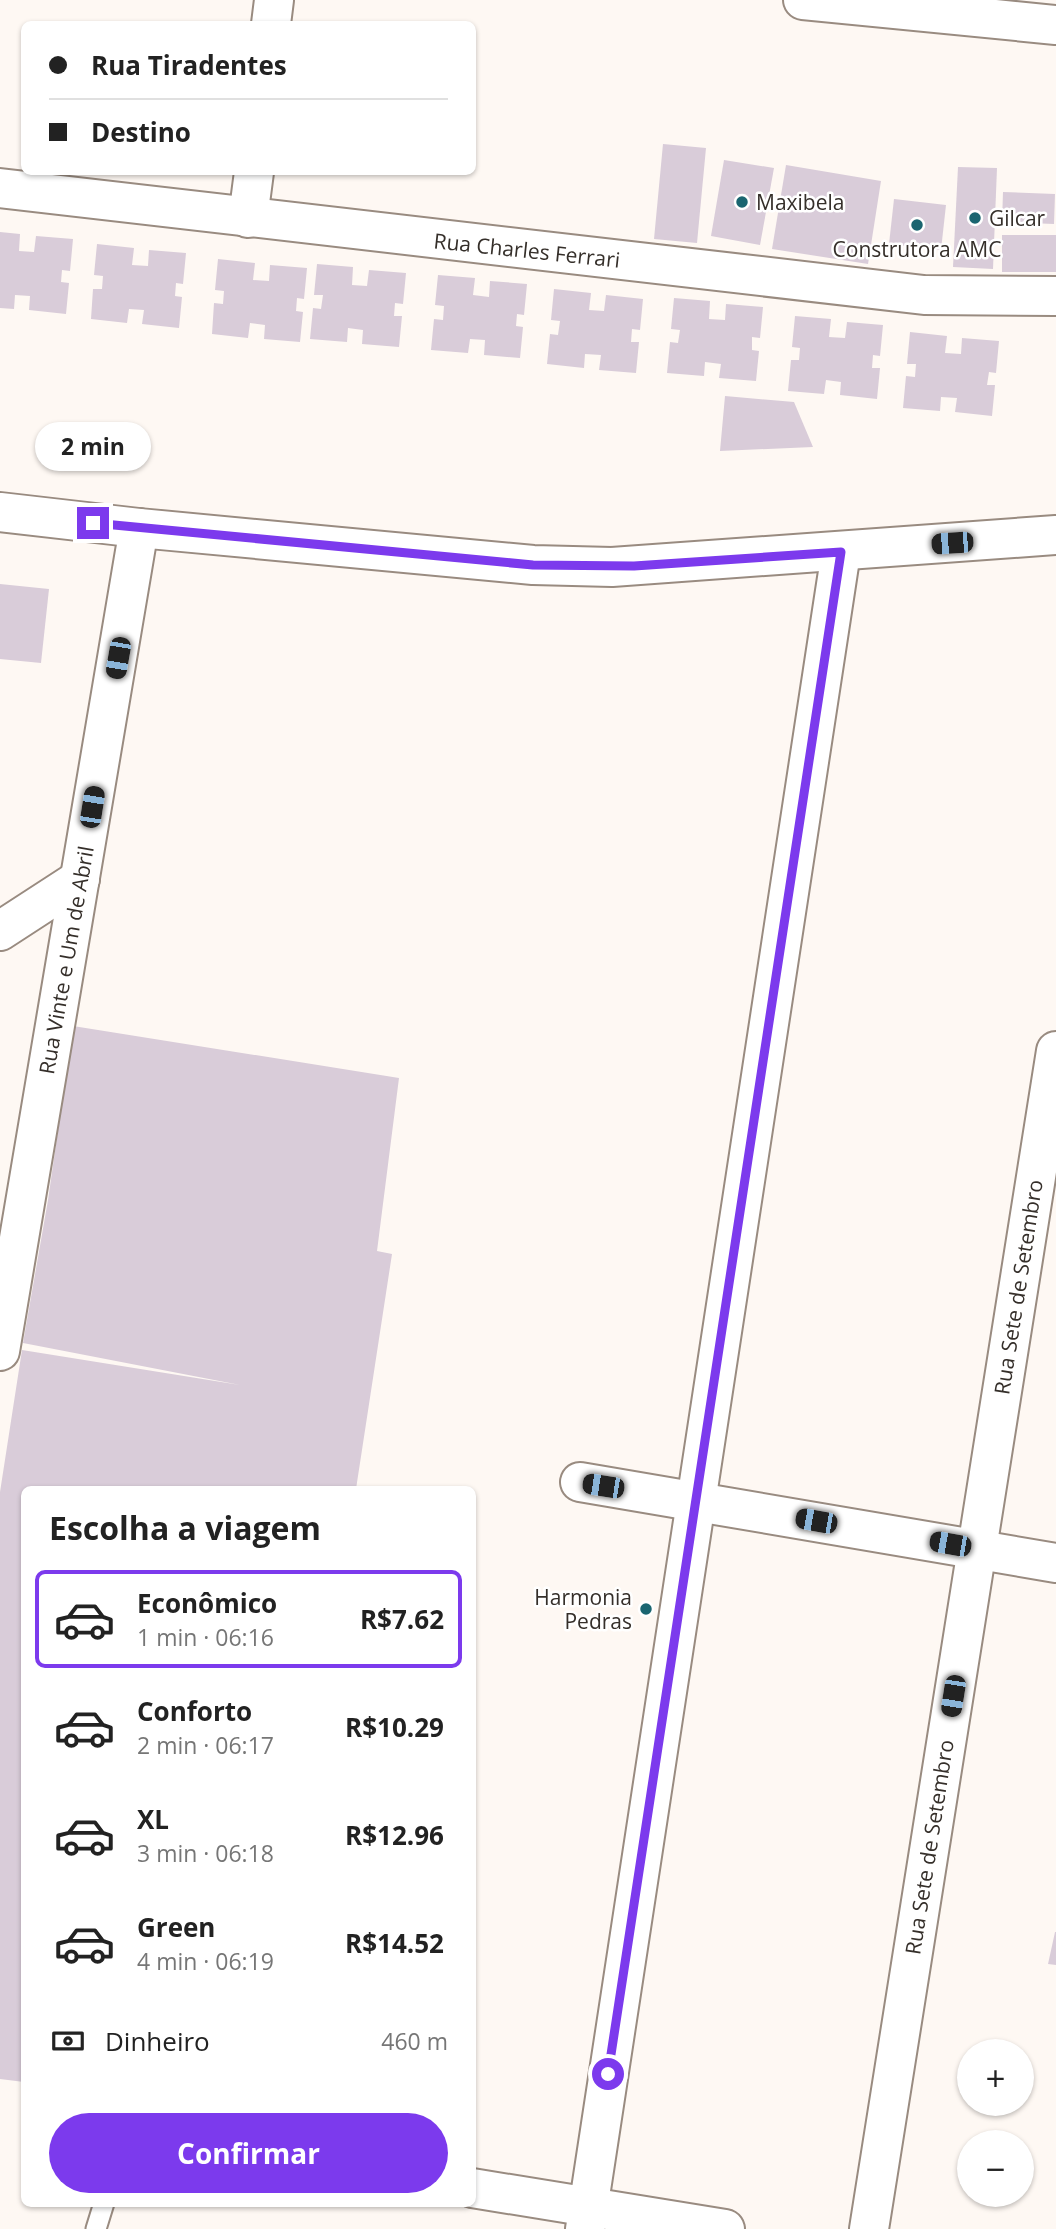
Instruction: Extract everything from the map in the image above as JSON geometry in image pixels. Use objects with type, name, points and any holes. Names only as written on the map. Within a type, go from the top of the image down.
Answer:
[{"type":"street","points":[[271,21],[274,0]]},
{"type":"street","points":[[803,0],[1056,25]]},
{"type":"street","points":[[248,218],[254,175]]},
{"type":"street","name":"Rua Charles Ferrari","points":[[0,188],[924,295],[1056,296]]},
{"type":"street","points":[[0,512],[139,528],[533,565],[623,567],[1056,535]]},
{"type":"street","name":"Rua Vinte e Um de Abril","points":[[0,1351],[139,528]]},
{"type":"street","points":[[586,2218],[841,552]]},
{"type":"street","points":[[0,931],[80,879]]},
{"type":"street","name":"Rua Sete de Setembro","points":[[869,2229],[1056,1051]]},
{"type":"street","points":[[580,1482],[1056,1563]]},
{"type":"street","points":[[476,2189],[586,2218],[725,2229]]},
{"type":"lane","points":[[96,2229],[103,2207]]},
{"type":"building","points":[[663,144],[706,148],[697,243],[654,239]]},
{"type":"building","name":"Maxibela","points":[[724,160],[774,168],[760,245],[711,236]]},
{"type":"building","points":[[786,165],[881,181],[868,264],[772,249]]},
{"type":"building","name":"Gilcar","points":[[958,167],[997,168],[993,269],[953,267]]},
{"type":"building","points":[[1003,192],[1055,194],[1054,224],[1002,222]]},
{"type":"building","name":"Construtora AMC","points":[[894,199],[946,205],[941,250],[889,244]]},
{"type":"building","points":[[0,232],[20,234],[19,251],[34,252],[36,236],[73,239],[70,271],[62,270],[61,282],[69,283],[66,314],[29,310],[30,296],[15,295],[14,309],[0,308]]},
{"type":"building","points":[[1002,235],[1056,235],[1056,272],[1002,272]]},
{"type":"building","points":[[97,244],[134,248],[132,265],[148,266],[149,250],[186,253],[183,284],[176,283],[175,296],[182,297],[179,328],[142,324],[144,310],[129,309],[127,323],[91,319],[93,289],[102,289],[103,276],[94,275]]},
{"type":"building","points":[[218,259],[255,263],[253,280],[269,281],[270,265],[307,268],[304,299],[297,298],[296,311],[303,312],[300,342],[264,339],[265,325],[250,323],[248,338],[212,334],[214,303],[223,304],[224,291],[215,290]]},
{"type":"building","points":[[317,264],[353,267],[352,285],[367,286],[369,270],[406,273],[403,304],[395,303],[394,316],[402,316],[399,347],[362,344],[363,330],[348,328],[347,342],[310,339],[313,308],[321,309],[323,295],[314,295]]},
{"type":"building","points":[[438,275],[475,278],[473,295],[489,297],[490,281],[527,284],[524,315],[517,314],[516,326],[523,327],[520,358],[484,355],[485,340],[470,339],[468,353],[431,350],[434,319],[443,320],[444,306],[435,305]]},
{"type":"building","points":[[554,289],[591,293],[589,310],[604,311],[606,295],[643,299],[640,330],[632,329],[631,342],[639,342],[636,373],[599,370],[601,355],[585,354],[584,368],[547,364],[550,334],[558,335],[560,321],[551,320]]},
{"type":"building","points":[[674,298],[710,301],[709,319],[725,320],[726,304],[763,307],[760,338],[752,337],[752,350],[759,351],[756,381],[719,378],[721,364],[705,362],[704,376],[667,373],[670,342],[678,343],[680,330],[671,329]]},
{"type":"building","points":[[795,316],[831,319],[829,337],[845,338],[847,322],[883,325],[880,356],[873,355],[872,368],[880,368],[877,399],[840,395],[841,382],[826,380],[824,394],[788,391],[791,360],[799,360],[800,348],[792,347]]},
{"type":"building","points":[[910,332],[947,336],[945,353],[961,354],[962,338],[999,341],[996,373],[989,372],[987,385],[995,385],[992,416],[955,412],[957,398],[941,397],[940,411],[903,408],[906,376],[915,377],[916,364],[907,364]]},
{"type":"building","points":[[725,396],[794,402],[813,447],[720,451]]},
{"type":"building","points":[[0,584],[49,589],[41,663],[0,659]]},
{"type":"building","points":[[73,1026],[399,1078],[377,1251],[392,1254],[356,1486],[21,1486],[21,2082],[0,2079],[0,1492],[22,1350],[240,1385],[23,1343],[48,1200]]},
{"type":"building","points":[[1056,1932],[1056,1965],[1048,1964]]},
{"type":"place","name":"Maxibela","points":[[742,202]]},
{"type":"place","name":"Gilcar","points":[[975,218]]},
{"type":"place","name":"Construtora AMC","points":[[917,225]]},
{"type":"place","name":"Harmonia Pedras","points":[[646,1609]]},
{"type":"route","points":[[93,523],[533,565],[612,567],[841,552],[608,2074]]}]
